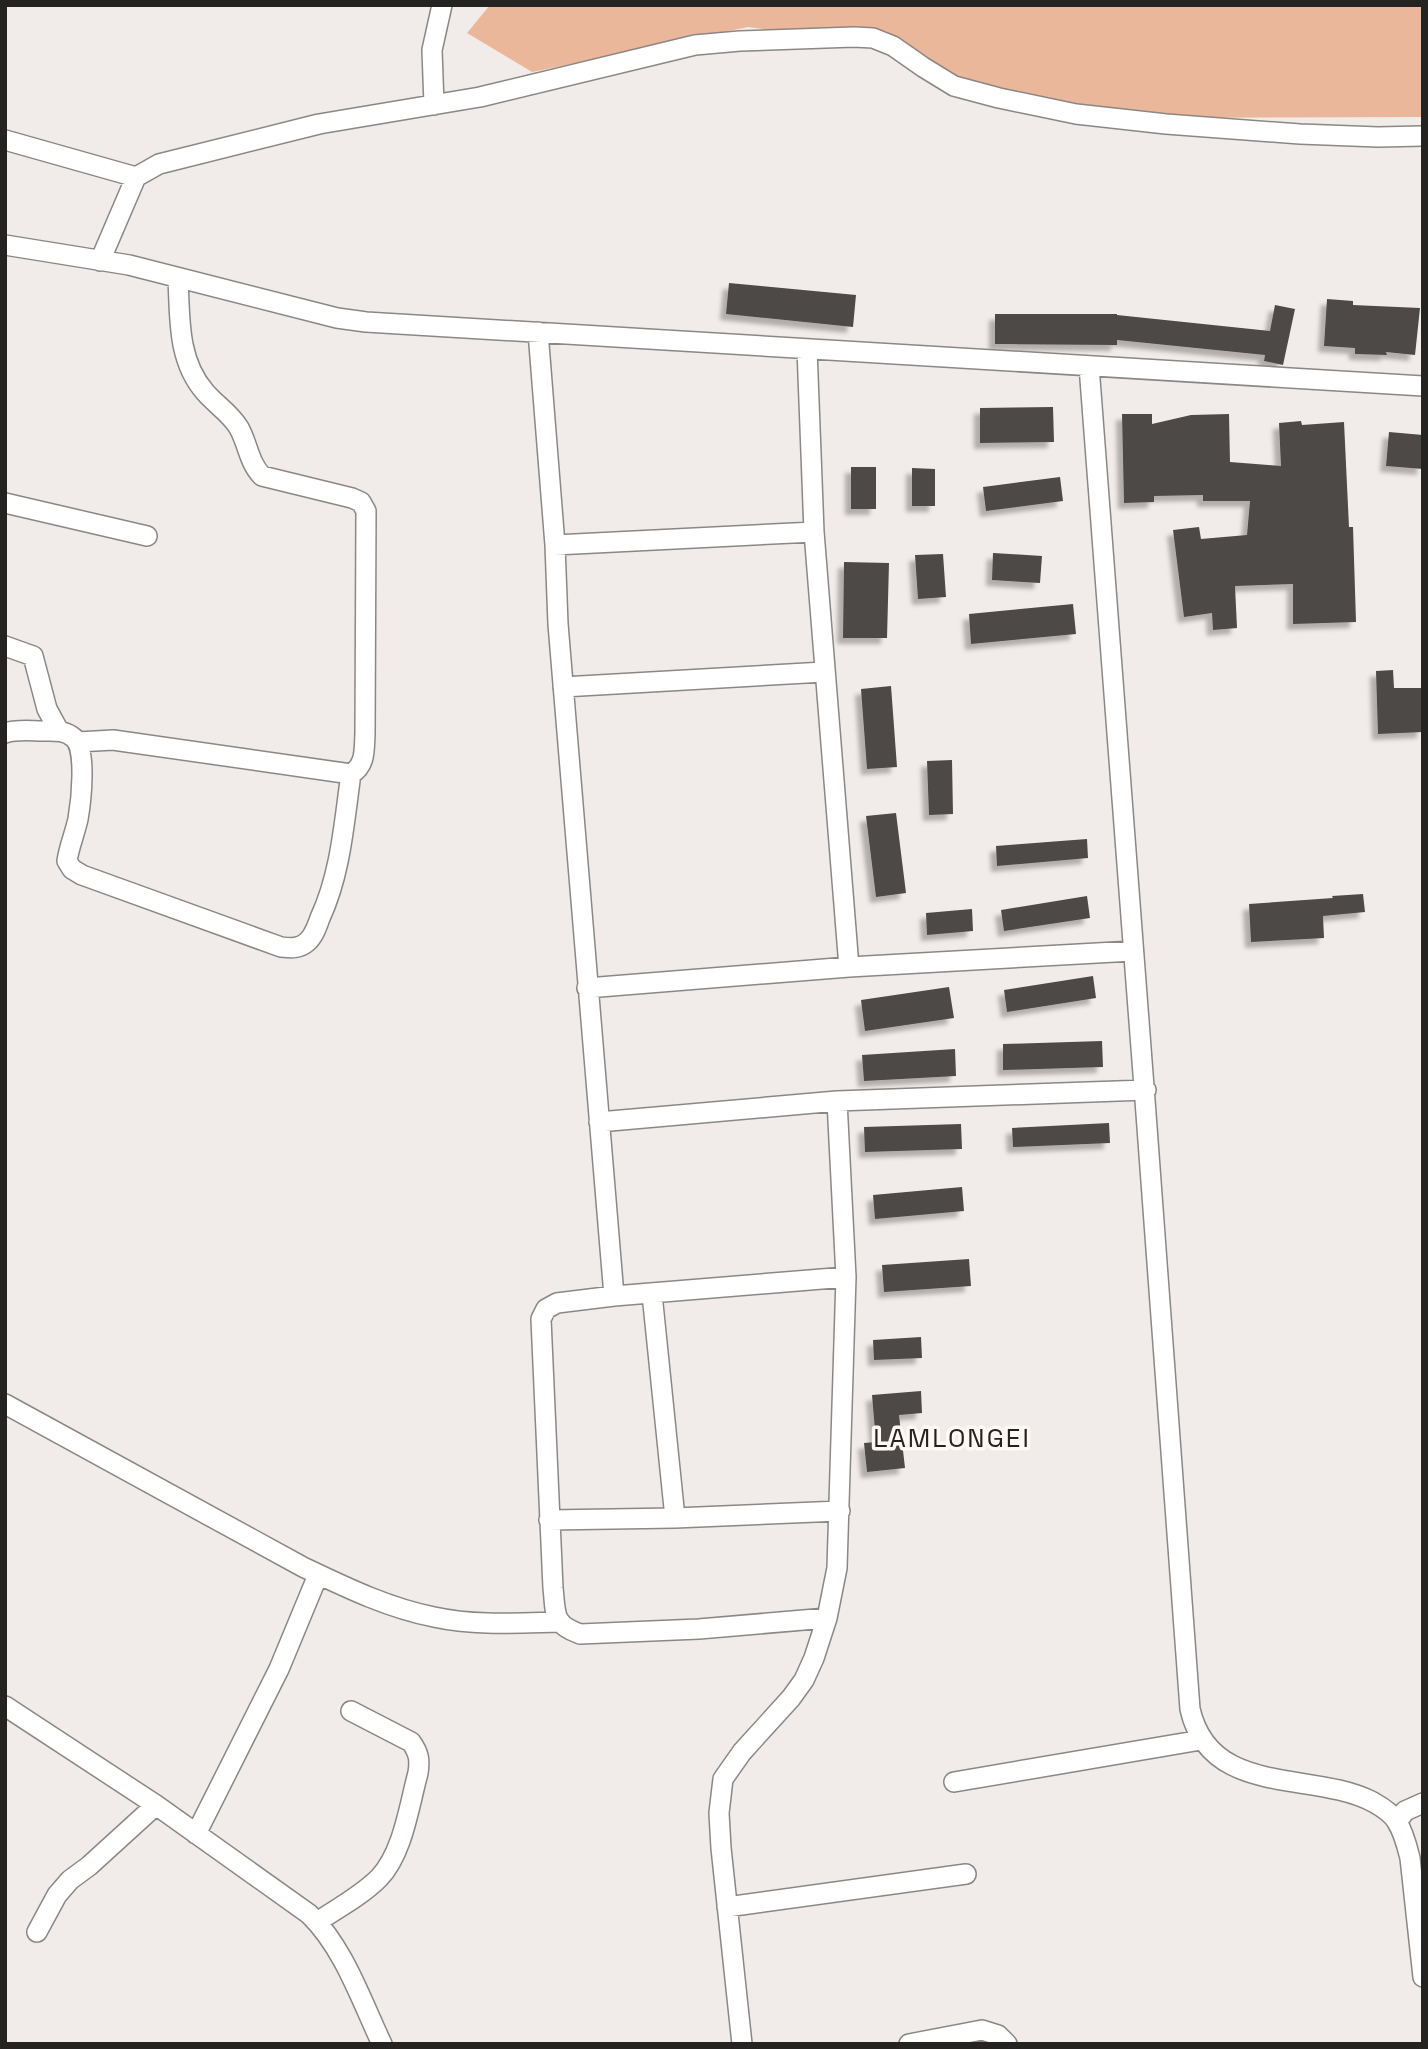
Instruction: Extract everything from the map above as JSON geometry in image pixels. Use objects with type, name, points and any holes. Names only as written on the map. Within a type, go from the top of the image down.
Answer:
[{"type":"street","points":[[434,105],[432,50],[442,5]]},
{"type":"street","points":[[100,261],[136,177],[159,164],[319,124],[529,86],[695,45],[740,41],[873,38],[893,46],[954,86],[1076,114],[1300,134],[1423,136]]},
{"type":"street","points":[[5,140],[136,177]]},
{"type":"street","points":[[5,245],[129,265],[349,320],[1423,386]]},
{"type":"street","points":[[78,743],[113,740],[351,774],[359,769],[362,762],[365,734],[366,511],[361,502],[352,498],[262,476],[254,468],[238,425],[204,392],[193,376],[181,337],[178,278]]},
{"type":"street","points":[[538,332],[555,545],[558,624],[614,1296]]},
{"type":"street","points":[[807,349],[814,532],[849,967]]},
{"type":"street","points":[[1089,366],[1194,1725],[1201,1740],[1237,1768],[1260,1777],[1349,1792],[1385,1810],[1397,1822],[1410,1858],[1423,1977]]},
{"type":"street","points":[[5,503],[147,536]]},
{"type":"street","points":[[555,545],[814,532]]},
{"type":"street","points":[[5,646],[33,656],[47,709],[59,731]]},
{"type":"street","points":[[563,687],[824,672]]},
{"type":"street","points":[[5,733],[59,731],[71,736],[78,743],[82,757],[80,800],[67,857],[69,866],[82,875],[281,947],[295,949],[307,943],[329,898],[335,878],[351,774]]},
{"type":"street","points":[[587,988],[849,967],[1133,951]]},
{"type":"street","points":[[599,1122],[837,1101],[1146,1090]]},
{"type":"street","points":[[742,2044],[719,1813],[723,1779],[742,1752],[804,1680],[827,1618],[837,1568],[846,1277],[837,1101]]},
{"type":"street","points":[[827,1618],[699,1629],[579,1634],[566,1629],[558,1622],[552,1588],[541,1319],[545,1309],[557,1303],[846,1277]]},
{"type":"street","points":[[652,1294],[675,1518]]},
{"type":"street","points":[[5,1404],[346,1588],[387,1604],[435,1617],[491,1624],[558,1622]]},
{"type":"street","points":[[549,1520],[840,1511]]},
{"type":"street","points":[[196,1834],[279,1669],[318,1575]]},
{"type":"street","points":[[5,1706],[156,1805],[309,1914],[341,1956],[382,2044]]},
{"type":"street","points":[[317,1922],[367,1888],[381,1876],[390,1863],[398,1849],[420,1761],[411,1742],[351,1711]]},
{"type":"street","points":[[954,1782],[1201,1740]]},
{"type":"street","points":[[1397,1822],[1405,1811],[1423,1804]]},
{"type":"street","points":[[37,1932],[57,1895],[70,1880],[156,1805]]},
{"type":"street","points":[[727,1907],[966,1874]]},
{"type":"street","points":[[909,2044],[982,2030],[998,2035],[1007,2044]]},
{"type":"shaded area","points":[[490,5],[1423,5],[1423,117],[1062,118],[878,45],[748,27],[532,72],[467,33]]},
{"type":"building","points":[[729,283],[856,295],[853,327],[726,314]]},
{"type":"building","points":[[1327,299],[1353,301],[1353,305],[1420,308],[1415,355],[1386,352],[1387,355],[1355,354],[1355,348],[1324,346]]},
{"type":"building","points":[[1275,305],[1295,309],[1283,365],[1264,361],[1265,355],[1117,340],[1117,345],[995,344],[995,314],[1117,314],[1270,331]]},
{"type":"building","points":[[1053,407],[1054,442],[980,443],[980,408]]},
{"type":"building","points":[[1122,414],[1152,414],[1152,424],[1191,415],[1229,414],[1230,462],[1281,466],[1279,423],[1301,421],[1302,425],[1344,422],[1349,527],[1353,527],[1356,622],[1293,624],[1293,584],[1235,586],[1237,628],[1213,630],[1212,613],[1184,617],[1173,530],[1199,527],[1201,539],[1247,535],[1250,501],[1203,501],[1203,495],[1154,496],[1154,502],[1124,503]]},
{"type":"building","points":[[1389,432],[1423,435],[1423,469],[1386,466]]},
{"type":"building","points":[[851,467],[876,467],[876,509],[851,509]]},
{"type":"building","points":[[912,468],[935,469],[935,506],[912,506]]},
{"type":"building","points":[[1060,477],[1063,501],[986,511],[983,487]]},
{"type":"building","points":[[993,553],[1042,556],[1040,583],[992,580]]},
{"type":"building","points":[[943,554],[946,597],[918,599],[915,555]]},
{"type":"building","points":[[844,562],[889,563],[887,638],[843,638]]},
{"type":"building","points":[[1073,604],[1076,634],[971,644],[969,614]]},
{"type":"building","points":[[1393,670],[1394,688],[1423,688],[1423,732],[1378,734],[1376,671]]},
{"type":"building","points":[[891,686],[897,767],[867,769],[861,689]]},
{"type":"building","points":[[952,760],[953,814],[929,815],[927,761]]},
{"type":"building","points":[[896,813],[906,893],[876,897],[866,816]]},
{"type":"building","points":[[1087,839],[1088,858],[997,866],[996,846]]},
{"type":"building","points":[[1363,894],[1365,912],[1323,916],[1324,938],[1251,942],[1249,904]]},
{"type":"building","points":[[1087,896],[1090,918],[1004,931],[1001,910]]},
{"type":"building","points":[[972,909],[973,931],[927,935],[926,913]]},
{"type":"building","points":[[1093,976],[1096,998],[1007,1012],[1004,990]]},
{"type":"building","points":[[949,987],[954,1018],[865,1031],[861,1000]]},
{"type":"building","points":[[1102,1041],[1103,1067],[1003,1070],[1003,1044]]},
{"type":"building","points":[[955,1049],[956,1076],[864,1081],[862,1055]]},
{"type":"building","points":[[1109,1123],[1110,1143],[1013,1147],[1012,1128]]},
{"type":"building","points":[[961,1124],[962,1149],[865,1152],[864,1127]]},
{"type":"building","points":[[962,1187],[964,1211],[875,1219],[873,1195]]},
{"type":"building","points":[[969,1259],[971,1286],[884,1292],[882,1265]]},
{"type":"building","points":[[921,1337],[922,1358],[874,1360],[873,1340]]},
{"type":"building","points":[[921,1391],[922,1413],[899,1415],[905,1468],[867,1472],[864,1443],[876,1442],[872,1395]]},
{"type":"district","name":"LAMLONGEI","points":[[952,1438]]}]
